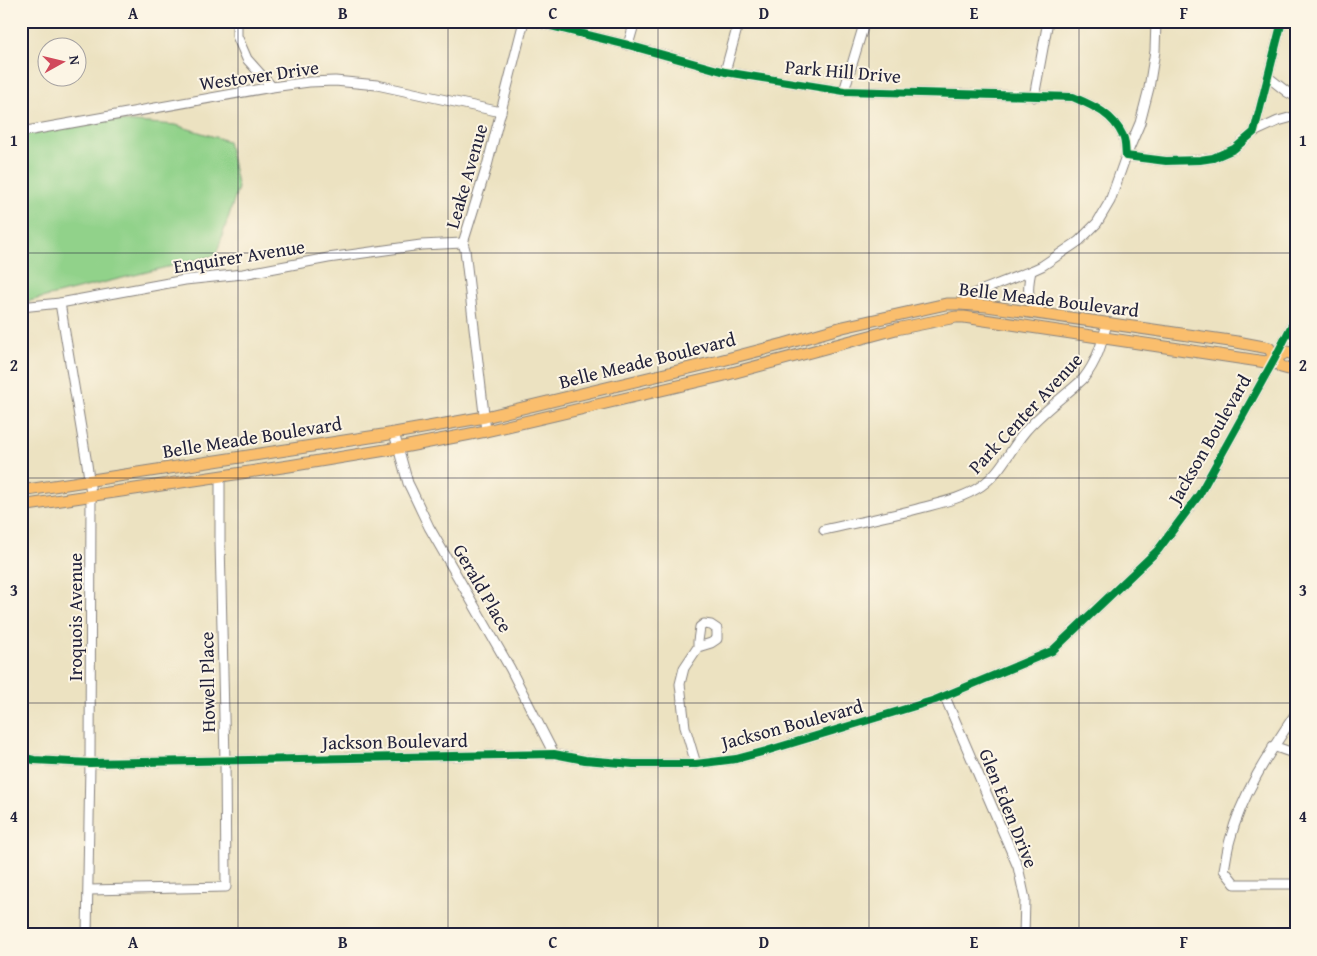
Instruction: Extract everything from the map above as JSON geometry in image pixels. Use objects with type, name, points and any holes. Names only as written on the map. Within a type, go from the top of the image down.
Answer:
[{"type":"main road","name":"Belle Meade Boulevard","points":[[21,490],[394,433],[485,417],[670,373],[843,327],[946,304],[987,306],[1268,348],[1281,366],[1296,371]]},
{"type":"main road","points":[[962,304],[962,317]]},
{"type":"main road","points":[[1040,327],[1043,314]]},
{"type":"main road","name":"Belle Meade Boulevard","points":[[21,506],[398,448],[486,431],[674,388],[896,329],[942,319],[962,317],[1040,327],[1266,362],[1287,352],[1296,355]]},
{"type":"main road","points":[[1175,348],[1177,333]]},
{"type":"main road","points":[[670,373],[674,388]]},
{"type":"main road","points":[[627,383],[631,397]]},
{"type":"main road","points":[[218,460],[220,476]]},
{"type":"street","points":[[237,21],[238,36],[247,59],[272,87]]},
{"type":"street","name":"Leake Avenue","points":[[486,431],[464,243],[502,112],[524,21]]},
{"type":"street","name":"Park Hill Drive","points":[[531,21],[725,72],[844,91],[1073,97],[1095,106],[1114,121],[1124,138],[1126,156]]},
{"type":"street","points":[[628,46],[635,21]]},
{"type":"street","points":[[725,72],[739,21]]},
{"type":"street","points":[[844,91],[864,21]]},
{"type":"street","points":[[1034,97],[1048,21]]},
{"type":"street","points":[[962,304],[975,293],[1031,272],[1066,251],[1097,223],[1110,201],[1140,123],[1149,88],[1155,50],[1156,21]]},
{"type":"street","points":[[1254,132],[1282,21]]},
{"type":"street","points":[[1268,77],[1296,97]]},
{"type":"street","name":"Westover Drive","points":[[21,132],[309,82],[335,81],[377,85],[502,112]]},
{"type":"street","points":[[1126,156],[1166,161],[1213,158],[1234,149],[1254,132],[1278,121],[1296,116]]},
{"type":"street","name":"Enquirer Avenue","points":[[21,307],[177,281],[243,274],[328,258],[421,246],[464,243]]},
{"type":"street","points":[[1031,272],[1028,289],[1029,296],[1034,308],[1043,314]]},
{"type":"street","name":"Iroquois Avenue","points":[[60,302],[92,494],[87,935]]},
{"type":"street","name":"Jackson Boulevard","points":[[21,757],[34,760],[90,763],[554,754],[585,760],[633,764],[696,764],[766,752],[944,697],[1052,651],[1158,550],[1198,495],[1296,317]]},
{"type":"street","name":"Park Center Avenue","points":[[824,530],[874,520],[953,500],[983,485],[994,474],[1032,424],[1090,371],[1098,357],[1107,323]]},
{"type":"street","name":"Gerald Place","points":[[394,433],[408,483],[429,527],[510,668],[554,754]]},
{"type":"street","name":"Howell Place","points":[[88,890],[226,888],[220,476]]},
{"type":"street","points":[[696,764],[686,727],[680,684],[684,668],[698,647]]},
{"type":"street","name":"Glen Eden Drive","points":[[944,697],[1018,868],[1025,899],[1024,935]]},
{"type":"street","points":[[1296,713],[1273,746],[1247,794],[1230,839],[1224,870],[1234,884],[1296,884]]},
{"type":"street","points":[[1273,746],[1296,754]]},
{"type":"green space","points":[[95,119],[176,125],[228,141],[238,188],[216,255],[21,303],[21,132]]},
{"type":"cycle path","points":[[531,21],[725,72],[844,91],[1073,97],[1095,107],[1114,122],[1124,138],[1126,156],[1166,161],[1213,158],[1234,149],[1254,132],[1282,21]]},
{"type":"cycle path","points":[[21,757],[34,760],[90,763],[554,754],[585,760],[633,764],[696,764],[736,759],[766,751],[935,700],[1052,651],[1158,550],[1199,495],[1296,317]]}]
